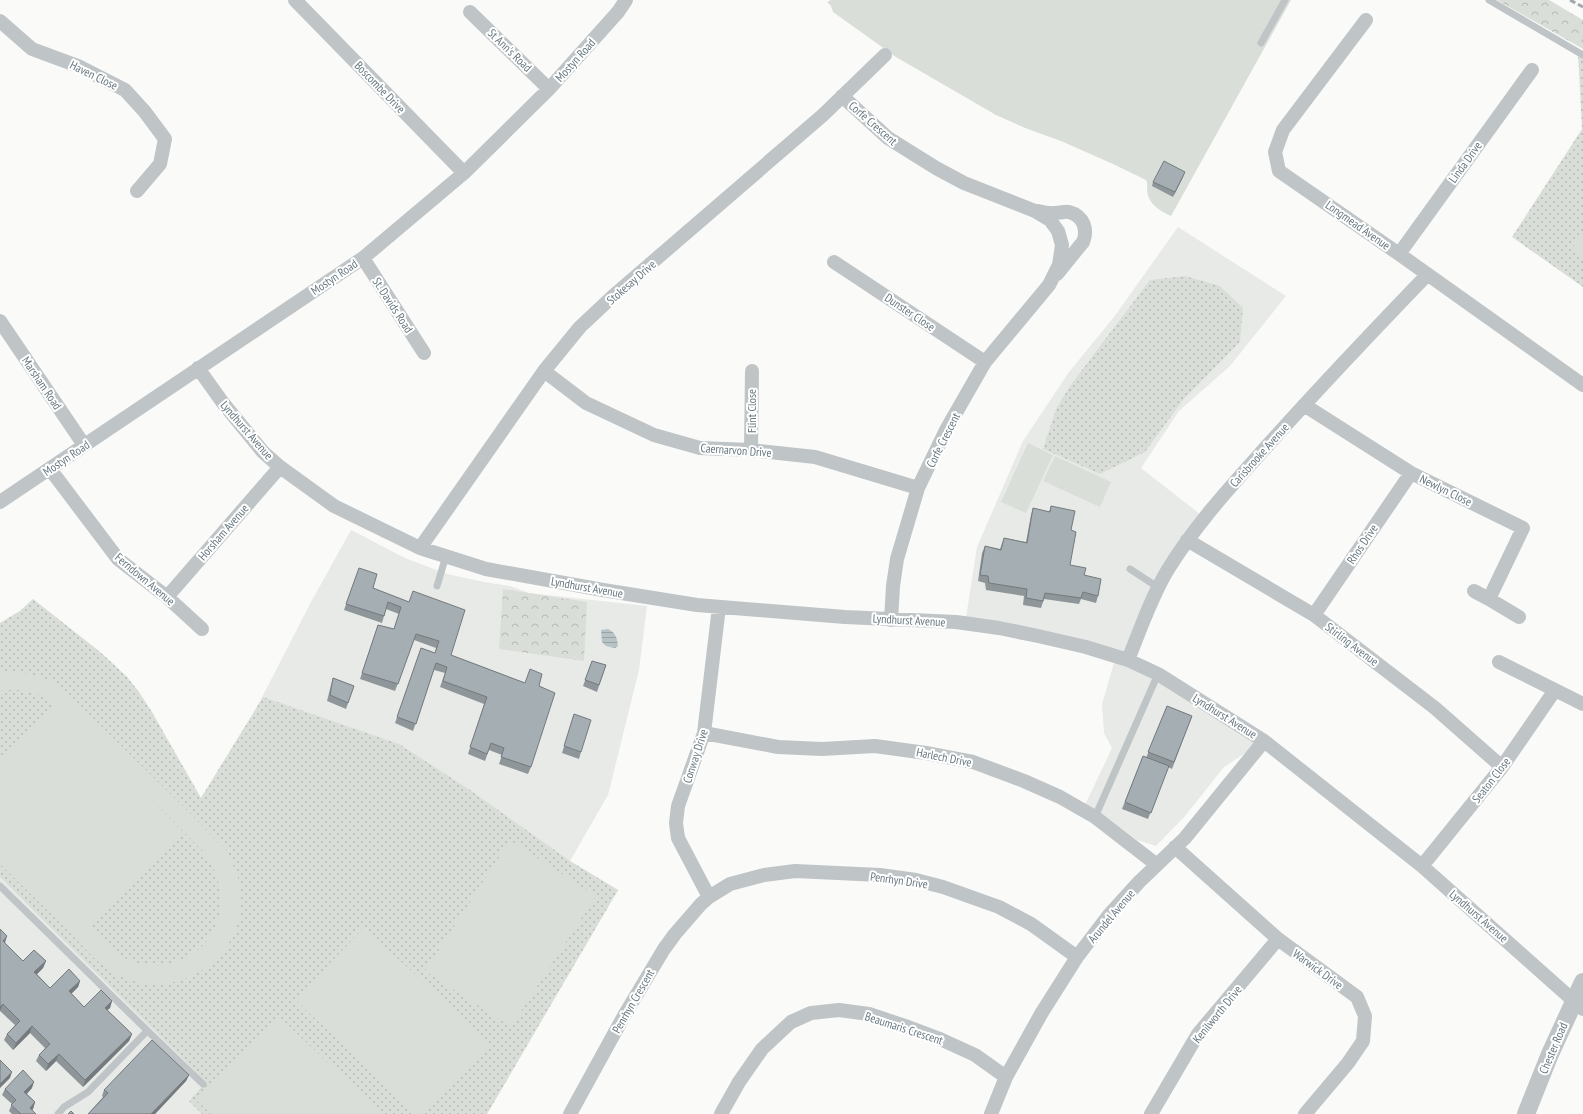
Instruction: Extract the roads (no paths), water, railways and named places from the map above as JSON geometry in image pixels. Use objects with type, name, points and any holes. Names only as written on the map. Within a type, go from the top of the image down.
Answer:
[{"type":"street","name":"Boscombe Drive","points":[[295,0],[464,173]]},
{"type":"street","name":"Mostyn Road","points":[[0,502],[363,258],[464,173],[549,89],[618,12],[626,0]]},
{"type":"street","name":"St Ann's Road","points":[[470,12],[549,89]]},
{"type":"street","name":"Longmead Avenue","points":[[1366,20],[1283,130],[1275,152],[1279,171],[1399,254],[1426,275],[1583,385]]},
{"type":"street","name":"Haven Close","points":[[0,21],[32,49],[78,66],[125,90],[146,112],[165,138],[160,164],[137,191]]},
{"type":"street","name":"Stokesay Drive","points":[[420,548],[544,371],[580,327],[817,120],[885,55]]},
{"type":"street","name":"Linda Drive","points":[[1399,254],[1532,70]]},
{"type":"street","name":"Corfe Crescent","points":[[842,96],[888,138],[964,184],[1035,211],[1050,214],[1069,212],[1079,217],[1085,225],[1085,236],[1083,242],[985,362],[946,430],[918,488],[897,559],[893,586],[891,620]]},
{"type":"street","name":"Corfe Crescent","points":[[1035,211],[1050,220],[1058,231],[1062,245],[1059,265],[1048,285]]},
{"type":"street","name":"St. Davids Road","points":[[363,258],[424,353]]},
{"type":"street","name":"Dunster Close","points":[[834,262],[985,362]]},
{"type":"street","name":"Carisbrooke Avenue","points":[[1128,660],[1166,572],[1187,540],[1223,495],[1304,405],[1426,275]]},
{"type":"street","name":"Marsham Road","points":[[0,321],[84,445]]},
{"type":"street","name":"Lyndhurst Avenue","points":[[198,368],[223,403],[263,452],[280,467],[334,506],[420,548],[486,569],[697,605],[891,620],[956,622],[999,628],[1086,647],[1128,660],[1158,674],[1264,741],[1422,866],[1578,1004]]},
{"type":"street","name":"Caernarvon Drive","points":[[544,371],[586,403],[654,435],[700,448],[751,450],[815,457],[918,488]]},
{"type":"street","name":"Flint Close","points":[[751,450],[752,371]]},
{"type":"street","name":"Newlyn Close","points":[[1304,405],[1410,473],[1523,528],[1489,599]]},
{"type":"street","name":"Horsham Avenue","points":[[167,597],[280,467]]},
{"type":"street","name":"Ferndown Avenue","points":[[50,469],[118,559],[167,597],[202,629]]},
{"type":"street","name":"Rhos Drive","points":[[1314,615],[1410,473]]},
{"type":"street","name":"Stirling Avenue","points":[[1187,540],[1314,615],[1436,708],[1502,767]]},
{"type":"street","points":[[1474,590],[1519,617]]},
{"type":"street","name":"Conway Drive","points":[[709,897],[678,838],[676,823],[678,806],[704,733],[719,607]]},
{"type":"street","points":[[1499,662],[1583,704]]},
{"type":"street","name":"Seaton Close","points":[[1422,866],[1502,767],[1554,690]]},
{"type":"street","name":"Harlech Drive","points":[[704,733],[778,747],[822,749],[875,746],[926,753],[973,762],[1024,781],[1053,794],[1095,817],[1157,865]]},
{"type":"street","name":"Arundel Avenue","points":[[991,1114],[1006,1077],[1041,1014],[1077,957],[1109,915],[1185,838],[1264,741]]},
{"type":"street","name":"Warwick Drive","points":[[1175,847],[1278,940],[1357,997],[1365,1016],[1363,1041],[1348,1063],[1305,1114]]},
{"type":"street","name":"Penrhyn Drive","points":[[709,897],[730,884],[764,875],[795,871],[880,875],[916,880],[943,887],[999,907],[1031,924],[1077,957]]},
{"type":"street","name":"Penrhyn Crescent","points":[[570,1114],[664,949],[675,934],[709,897]]},
{"type":"street","name":"Kenilworth Drive","points":[[1151,1114],[1198,1034],[1278,940]]},
{"type":"street","name":"Chester Road","points":[[1526,1114],[1550,1054],[1578,1004],[1583,982]]},
{"type":"street","name":"Beaumaris Crescent","points":[[722,1114],[739,1082],[762,1049],[791,1022],[811,1013],[839,1010],[869,1014],[940,1039],[975,1055],[1006,1077]]},
{"type":"lane","points":[[1261,43],[1285,0]]},
{"type":"lane","points":[[1489,0],[1583,54]]},
{"type":"lane","points":[[437,586],[446,556]]},
{"type":"lane","points":[[1130,569],[1159,588]]},
{"type":"lane","points":[[1095,817],[1158,674]]},
{"type":"lane","points":[[0,886],[203,1084]]},
{"type":"lane","points":[[58,1114],[64,1107],[88,1092],[147,1031]]},
{"type":"railway","points":[[1570,0],[1583,7]]}]
